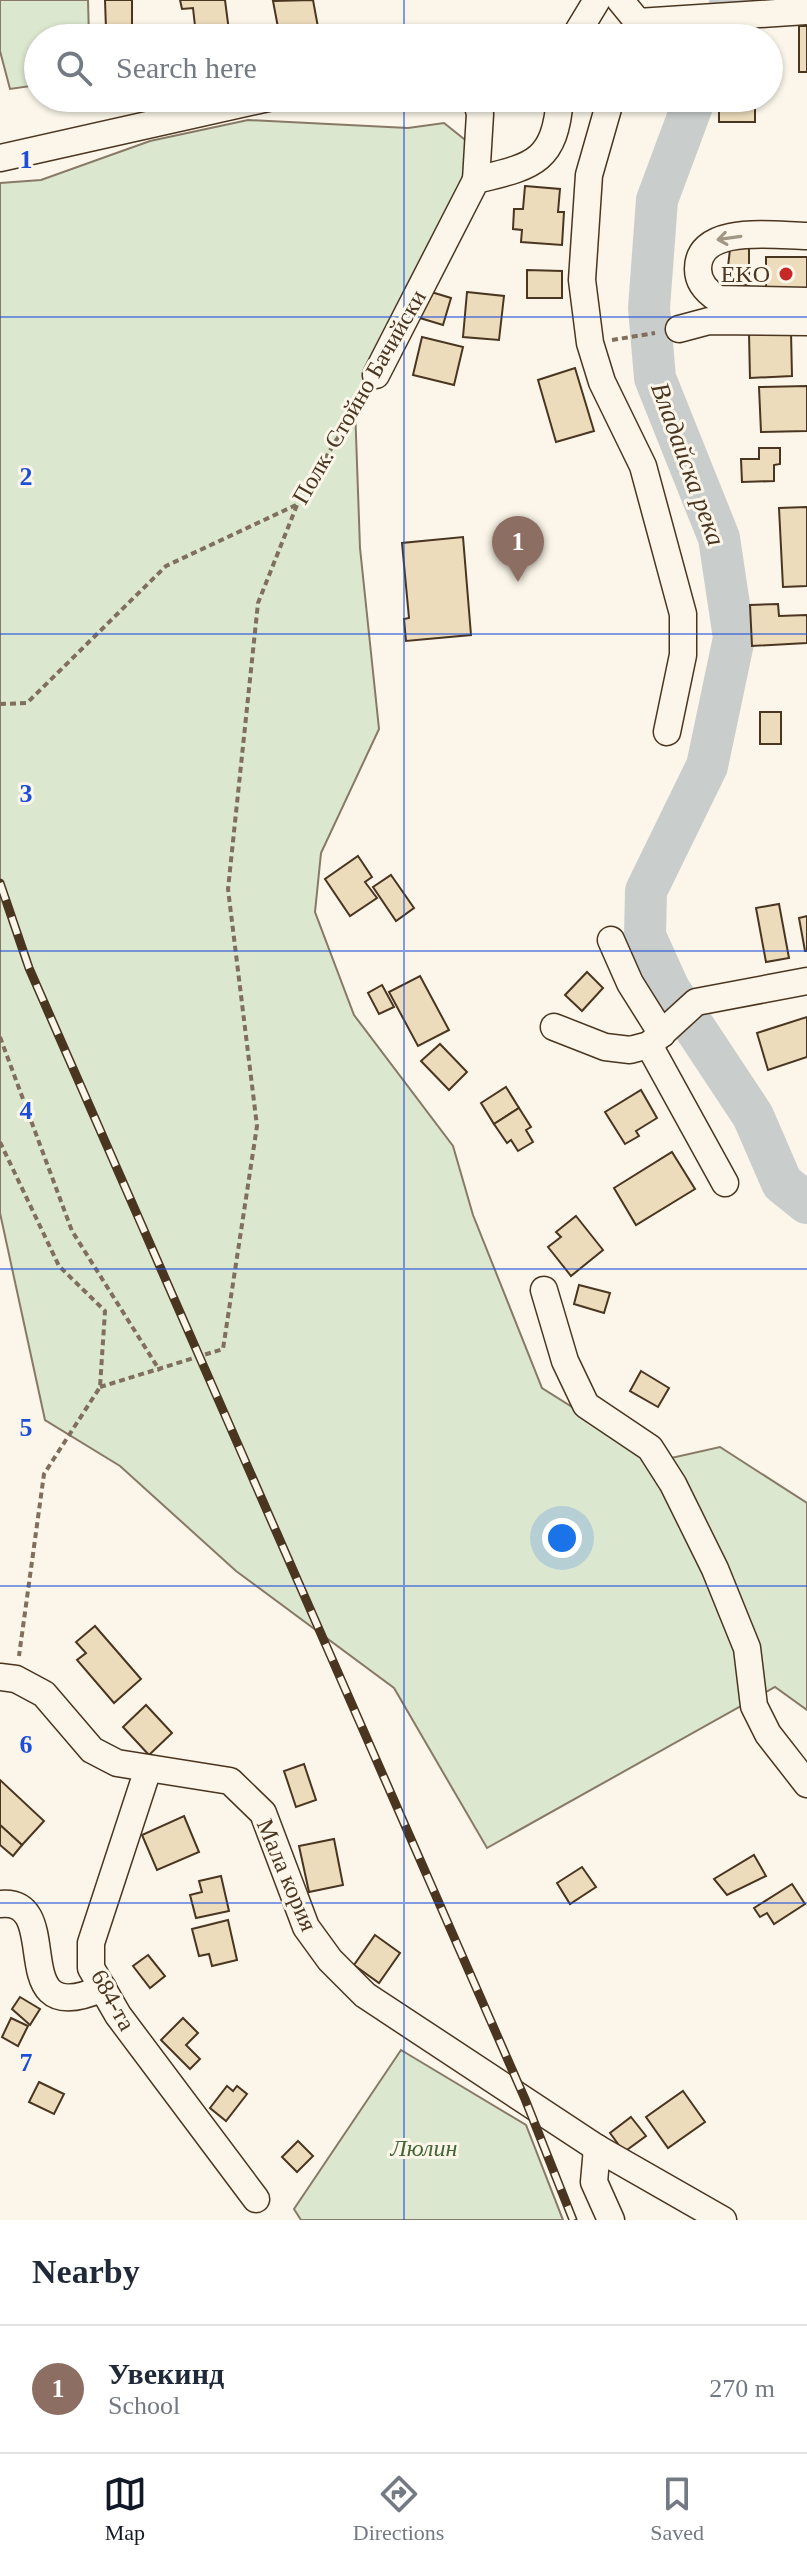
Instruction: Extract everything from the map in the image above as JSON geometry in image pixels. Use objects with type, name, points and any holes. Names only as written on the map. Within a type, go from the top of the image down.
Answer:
[{"type":"street","points":[[582,24],[597,0]]},
{"type":"street","points":[[620,0],[635,20],[807,11]]},
{"type":"street","points":[[0,158],[205,112]]},
{"type":"street","points":[[480,112],[476,180],[515,170],[539,159],[553,143],[558,112]]},
{"type":"street","points":[[607,112],[589,175],[582,280],[590,343],[598,369],[643,466],[683,614],[683,655],[667,732]]},
{"type":"street","name":"Полк. Стойно Бачийски","points":[[376,375],[476,180]]},
{"type":"street","points":[[807,236],[718,239],[702,253],[698,274],[709,293],[718,299],[807,301]]},
{"type":"street","points":[[679,329],[709,321],[807,322]]},
{"type":"street","points":[[611,940],[725,1183]]},
{"type":"street","points":[[554,1027],[605,1047],[630,1050],[655,1039],[696,1002],[807,981]]},
{"type":"street","points":[[544,1290],[565,1361],[586,1405],[650,1448],[673,1484],[715,1569],[747,1648],[754,1706],[768,1734],[807,1784]]},
{"type":"street","name":"Мала кория","points":[[8,1678],[44,1694],[92,1750],[117,1763],[230,1781],[263,1813],[306,1927],[330,1960],[365,1995],[597,2148],[723,2220]]},
{"type":"street","name":"684-та","points":[[148,1769],[91,1943],[91,1968],[142,2050],[256,2199]]},
{"type":"street","points":[[0,1904],[9,1903],[23,1910],[34,1927],[38,1976],[47,1989],[60,1997],[76,2000],[103,1988]]},
{"type":"street","points":[[597,2148],[594,2182],[611,2220]]},
{"type":"path","points":[[626,338],[679,329]]},
{"type":"path","name":"Полк. Стойно Бачийски","points":[[160,1371],[223,1349],[257,1126],[228,889],[258,603],[297,505],[376,375]]},
{"type":"path","points":[[0,704],[27,703],[166,566],[297,505]]},
{"type":"path","points":[[0,1037],[72,1231],[160,1371],[100,1387]]},
{"type":"path","points":[[0,1142],[59,1266],[105,1311],[100,1387],[44,1474],[8,1678]]},
{"type":"green space","points":[[0,0],[88,0],[89,24],[24,24],[24,87],[10,89],[0,51]]},
{"type":"green space","points":[[248,120],[408,128],[444,123],[469,143],[468,187],[355,407],[360,548],[379,729],[321,853],[315,912],[354,1015],[453,1146],[473,1215],[542,1388],[658,1461],[720,1447],[807,1503],[807,1710],[775,1687],[487,1848],[394,1688],[236,1571],[120,1466],[45,1420],[0,1213],[0,183],[41,180],[150,141]]},
{"type":"green space","name":"Люлин","points":[[401,2050],[526,2125],[563,2220],[301,2220],[294,2209]]},
{"type":"building","points":[[105,0],[132,0],[132,24],[106,24]]},
{"type":"building","points":[[180,0],[225,0],[228,24],[195,24],[193,8],[182,9]]},
{"type":"building","points":[[313,0],[317,24],[277,24],[273,1]]},
{"type":"building","points":[[799,26],[807,26],[807,72],[799,72]]},
{"type":"building","points":[[719,112],[755,112],[755,122],[719,122]]},
{"type":"building","points":[[525,186],[560,189],[558,212],[564,212],[562,245],[521,242],[522,230],[513,229],[514,209],[523,209]]},
{"type":"building","points":[[749,247],[749,285],[726,285],[730,249]]},
{"type":"building","name":"EKO","points":[[766,257],[807,257],[807,292],[766,292]]},
{"type":"building","points":[[527,270],[562,271],[562,298],[527,298]]},
{"type":"building","points":[[428,291],[451,298],[443,325],[420,318]]},
{"type":"building","points":[[467,292],[504,296],[499,340],[463,337]]},
{"type":"building","points":[[791,332],[792,376],[750,378],[749,333]]},
{"type":"building","points":[[422,337],[463,347],[454,385],[413,375]]},
{"type":"building","points":[[575,368],[594,431],[556,442],[538,380]]},
{"type":"building","points":[[807,386],[807,431],[761,432],[759,387]]},
{"type":"building","points":[[759,448],[780,448],[780,464],[774,465],[774,481],[742,482],[741,459],[759,459]]},
{"type":"building","points":[[807,507],[807,586],[783,587],[779,508]]},
{"type":"building","points":[[463,537],[471,635],[406,641],[404,619],[409,618],[402,543]]},
{"type":"building","points":[[778,604],[779,616],[807,615],[807,643],[752,646],[750,605]]},
{"type":"building","points":[[760,712],[781,712],[781,744],[760,744]]},
{"type":"building","points":[[358,856],[372,877],[365,882],[377,898],[350,916],[325,879]]},
{"type":"building","points":[[391,875],[414,908],[396,921],[373,887]]},
{"type":"building","points":[[779,904],[789,958],[766,962],[756,908]]},
{"type":"building","points":[[807,916],[807,951],[805,951],[799,918]]},
{"type":"building","points":[[587,972],[603,988],[582,1011],[565,995]]},
{"type":"building","points":[[420,976],[449,1030],[418,1046],[389,992]]},
{"type":"building","points":[[382,985],[394,1007],[379,1014],[368,993]]},
{"type":"building","points":[[807,1017],[807,1057],[768,1070],[757,1033]]},
{"type":"building","points":[[440,1044],[467,1072],[449,1090],[421,1061]]},
{"type":"building","points":[[506,1087],[519,1108],[494,1124],[481,1103]]},
{"type":"building","points":[[641,1090],[657,1118],[636,1131],[639,1136],[625,1144],[605,1112]]},
{"type":"building","points":[[519,1108],[531,1127],[526,1130],[533,1142],[518,1151],[511,1140],[507,1143],[494,1124]]},
{"type":"building","points":[[672,1152],[695,1189],[636,1225],[614,1188]]},
{"type":"building","points":[[576,1216],[603,1250],[571,1276],[548,1247],[561,1237],[556,1232]]},
{"type":"building","points":[[579,1285],[610,1293],[604,1313],[574,1304]]},
{"type":"building","points":[[641,1371],[669,1388],[658,1407],[630,1391]]},
{"type":"building","points":[[95,1626],[141,1679],[114,1703],[77,1660],[86,1653],[76,1642]]},
{"type":"building","points":[[146,1705],[172,1733],[149,1755],[123,1727]]},
{"type":"building","points":[[304,1764],[316,1800],[296,1807],[284,1771]]},
{"type":"building","points":[[0,1780],[44,1821],[22,1845],[0,1825]]},
{"type":"building","points":[[184,1816],[199,1852],[157,1870],[142,1835]]},
{"type":"building","points":[[0,1825],[22,1845],[13,1856],[0,1845]]},
{"type":"building","points":[[334,1839],[343,1885],[309,1892],[299,1846]]},
{"type":"building","points":[[754,1855],[766,1876],[727,1895],[714,1879]]},
{"type":"building","points":[[582,1867],[596,1887],[570,1904],[557,1883]]},
{"type":"building","points":[[221,1876],[229,1911],[196,1918],[190,1895],[202,1892],[199,1881]]},
{"type":"building","points":[[792,1884],[805,1904],[774,1924],[767,1913],[760,1917],[754,1908]]},
{"type":"building","points":[[228,1920],[237,1960],[212,1966],[209,1954],[199,1956],[192,1929]]},
{"type":"building","points":[[375,1935],[400,1953],[379,1983],[354,1965]]},
{"type":"building","points":[[148,1955],[165,1976],[150,1988],[133,1966]]},
{"type":"building","points":[[20,1997],[40,2009],[30,2025],[12,2009]]},
{"type":"building","points":[[11,2018],[28,2026],[18,2046],[2,2037]]},
{"type":"building","points":[[183,2018],[198,2033],[186,2045],[200,2059],[190,2069],[161,2040]]},
{"type":"building","points":[[39,2082],[64,2094],[54,2114],[29,2102]]},
{"type":"building","points":[[227,2086],[233,2091],[237,2086],[247,2094],[226,2121],[210,2108]]},
{"type":"building","points":[[683,2091],[705,2122],[668,2148],[646,2117]]},
{"type":"building","points":[[631,2117],[646,2136],[624,2152],[610,2133]]},
{"type":"building","points":[[298,2141],[313,2156],[297,2172],[282,2157]]},
{"type":"waterway","name":"Владайска река","points":[[723,24],[732,0]]},
{"type":"waterway","name":"Владайска река","points":[[690,112],[657,200],[649,308],[655,378],[719,538],[734,638],[707,766],[646,891],[645,936],[669,989],[753,1116],[782,1183],[807,1203]]},
{"type":"railway","points":[[0,883],[29,968],[525,2099],[573,2220]]},
{"type":"place","name":"EKO","points":[[786,274]]},
{"type":"place","name":"Увекинд","points":[[518,582]]}]
